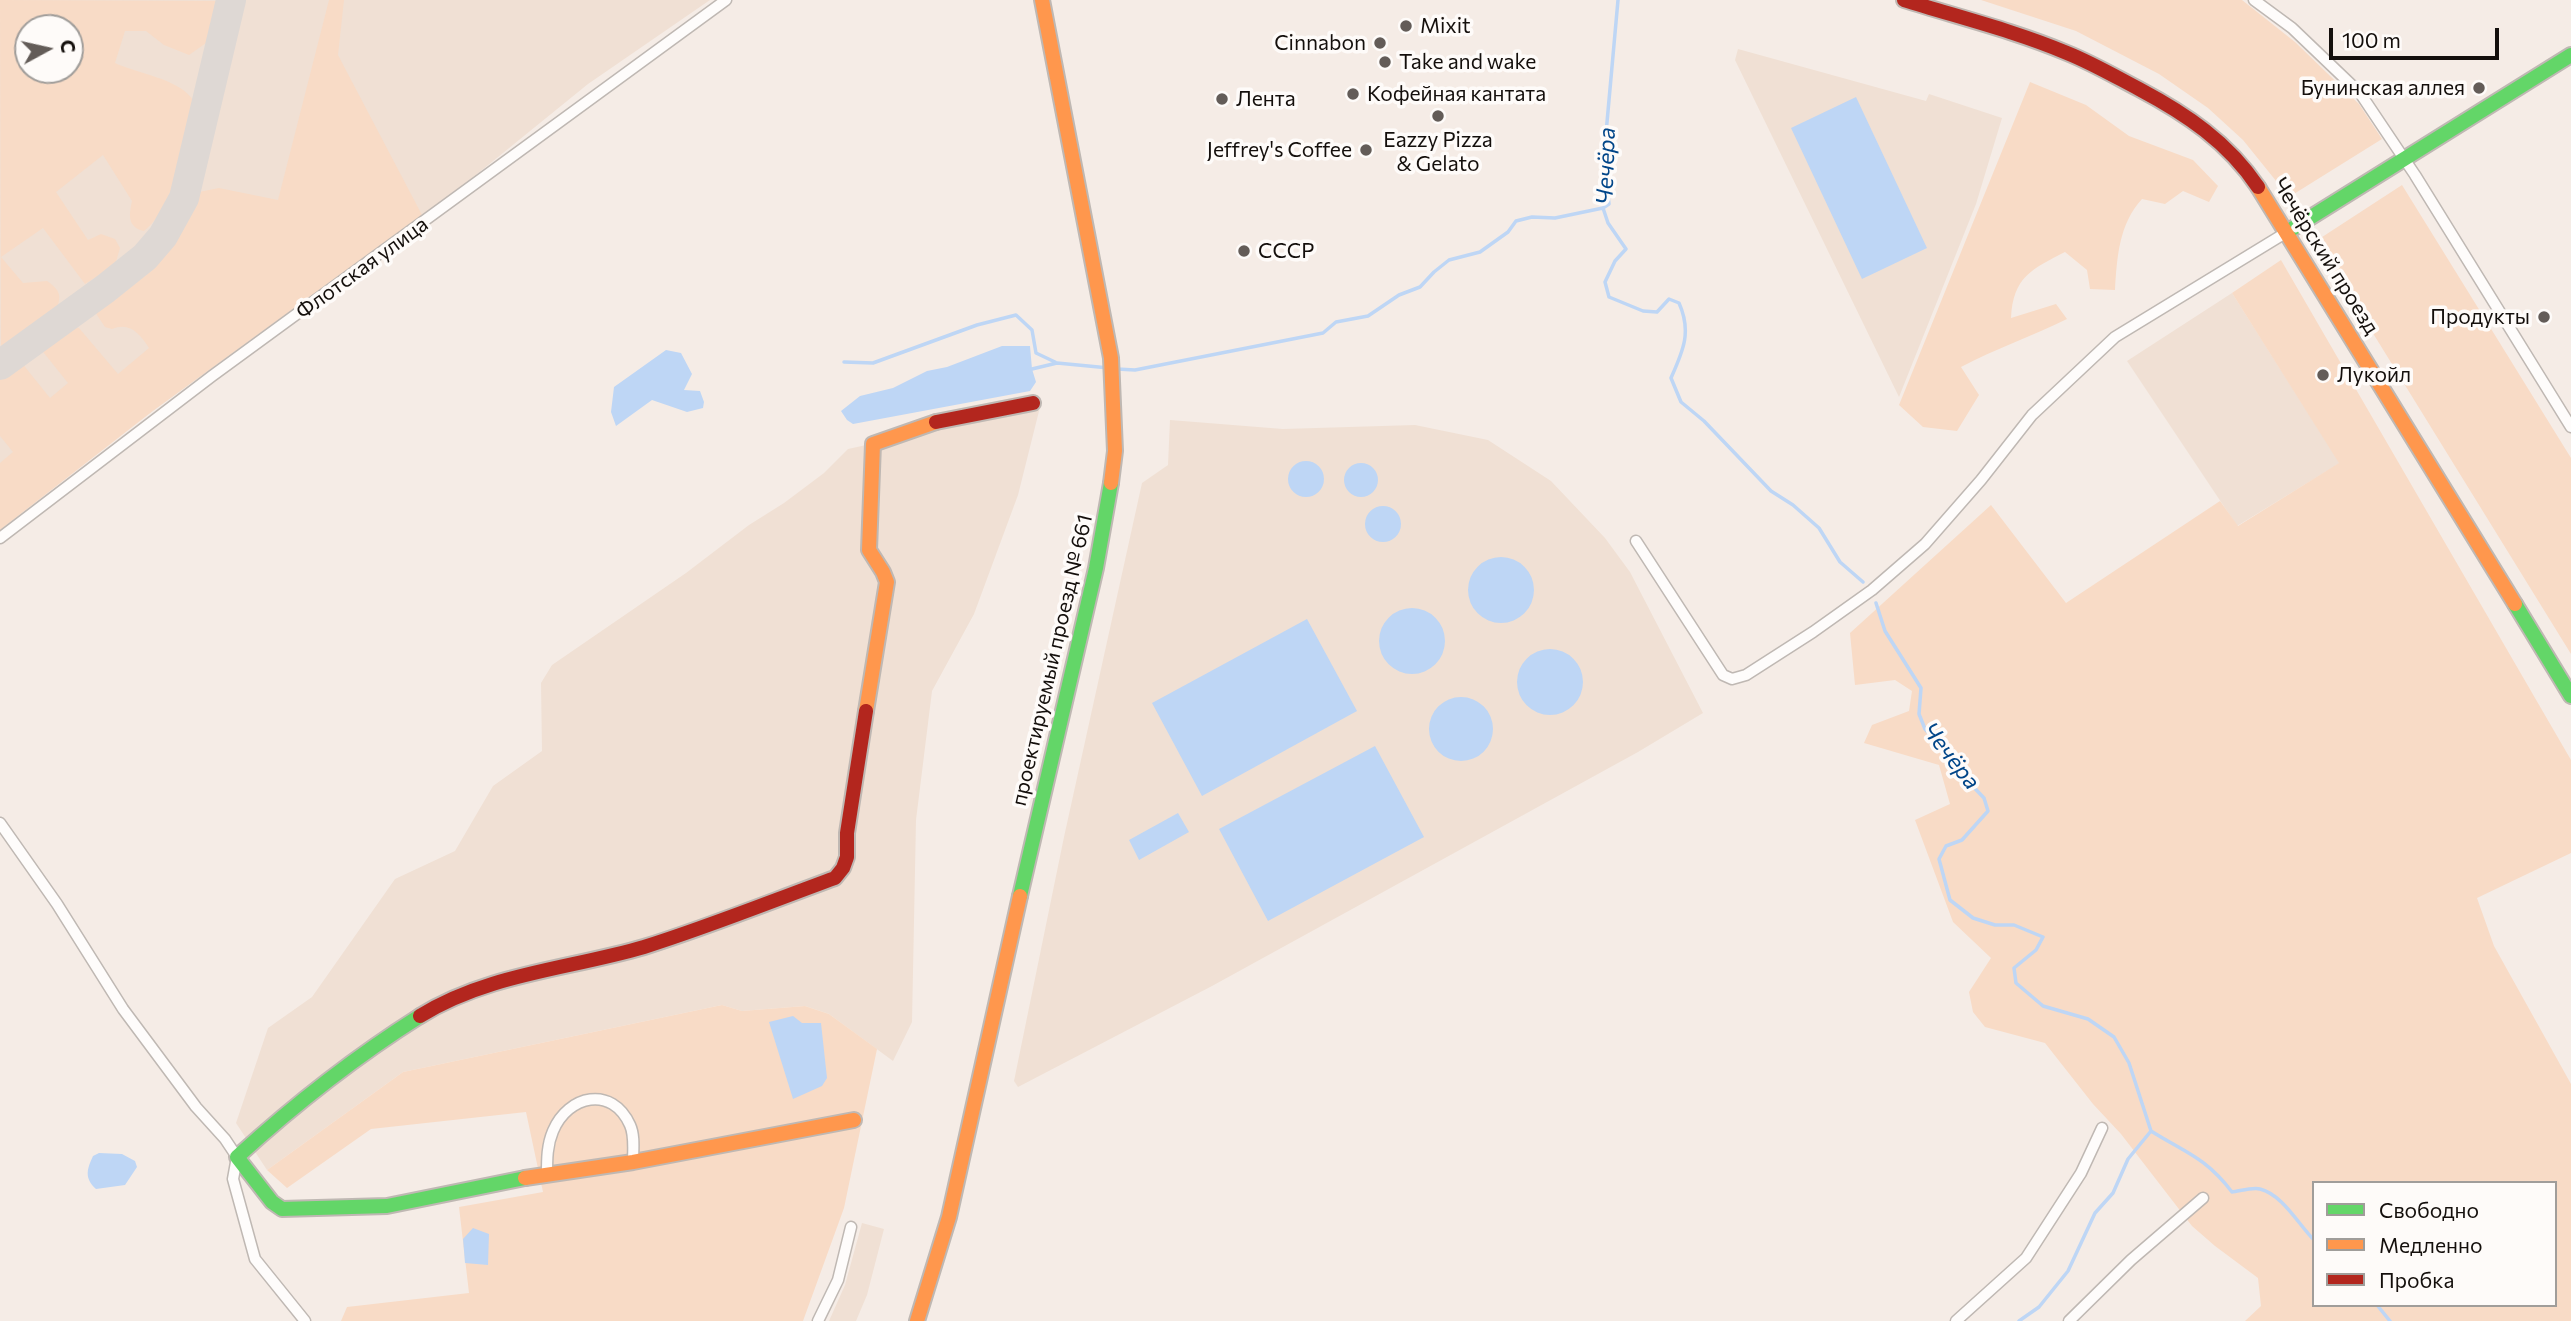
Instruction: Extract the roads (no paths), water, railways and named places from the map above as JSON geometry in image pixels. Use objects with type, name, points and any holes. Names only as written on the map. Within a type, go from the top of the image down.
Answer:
[{"type":"main road","name":"проектируемый проезд № 661","points":[[917,1321],[932,1280],[962,1164],[991,1025],[1096,568],[1109,504],[1115,451],[1111,358],[1042,0]]},
{"type":"main road","name":"Чечёрский проезд","points":[[1903,0],[2065,52],[2092,64],[2180,111],[2222,144],[2244,166],[2571,696]]},
{"type":"main road","points":[[2287,232],[2571,55]]},
{"type":"main road","points":[[854,1120],[632,1162],[547,1174],[387,1206],[282,1209],[272,1202],[237,1157],[269,1128],[373,1046],[438,1005],[520,975],[643,947],[835,877],[843,870],[848,856],[846,833],[887,583],[884,568],[869,550],[873,444],[944,419],[1033,403]]},
{"type":"street","name":"Флотская улица","points":[[0,538],[212,376],[726,0]]},
{"type":"street","points":[[2255,0],[2292,28],[2360,93],[2571,427]]},
{"type":"street","points":[[1636,541],[1723,675],[1732,679],[1746,675],[1872,590],[1925,544],[1982,480],[2032,415],[2115,337],[2287,232]]},
{"type":"street","points":[[0,823],[57,904],[123,1009],[237,1157],[233,1179],[255,1259],[305,1321]]},
{"type":"street","points":[[547,1174],[547,1153],[553,1130],[567,1110],[580,1100],[592,1098],[610,1102],[620,1108],[631,1126],[632,1162]]},
{"type":"street","points":[[1956,1321],[2026,1258],[2081,1173],[2102,1128]]},
{"type":"street","points":[[2069,1321],[2132,1260],[2203,1198]]},
{"type":"street","points":[[818,1321],[838,1280],[852,1227]]},
{"type":"water","points":[[1856,97],[1927,248],[1862,279],[1791,128]]},
{"type":"water","points":[[1002,346],[1030,346],[1036,382],[1030,391],[853,424],[841,411],[860,396],[893,388],[927,371],[947,367]]},
{"type":"water","points":[[666,350],[681,353],[692,374],[684,390],[700,391],[703,408],[687,412],[652,400],[616,426],[611,412],[614,387]]},
{"type":"water","points":[[1306,461],[1319,466],[1324,479],[1319,492],[1306,497],[1293,492],[1288,479],[1293,466]]},
{"type":"water","points":[[1361,463],[1373,468],[1378,480],[1373,492],[1361,497],[1349,492],[1344,480],[1349,468]]},
{"type":"water","points":[[1383,506],[1396,511],[1401,524],[1396,537],[1383,542],[1370,537],[1365,524],[1370,511]]},
{"type":"water","points":[[1501,557],[1514,560],[1524,567],[1531,577],[1534,590],[1531,603],[1524,613],[1514,620],[1501,623],[1488,620],[1478,613],[1471,603],[1468,590],[1471,577],[1478,567],[1488,560]]},
{"type":"water","points":[[1418,608],[1436,617],[1443,628],[1443,654],[1436,665],[1425,672],[1406,674],[1388,665],[1381,654],[1379,635],[1388,617],[1399,610]]},
{"type":"water","points":[[1307,619],[1357,711],[1202,796],[1152,703]]},
{"type":"water","points":[[1550,649],[1563,652],[1573,659],[1580,669],[1583,682],[1580,695],[1573,705],[1563,712],[1550,715],[1537,712],[1527,705],[1520,695],[1517,682],[1520,669],[1527,659],[1537,652]]},
{"type":"water","points":[[1461,697],[1479,703],[1487,711],[1493,729],[1487,747],[1479,755],[1461,761],[1443,755],[1435,747],[1429,729],[1435,711],[1443,703]]},
{"type":"water","points":[[1375,746],[1424,837],[1268,921],[1219,829]]},
{"type":"water","points":[[1178,813],[1189,832],[1139,860],[1129,840]]},
{"type":"water","points":[[793,1016],[802,1023],[821,1023],[827,1078],[822,1086],[793,1099],[769,1022]]},
{"type":"water","points":[[99,1153],[122,1154],[135,1161],[137,1167],[125,1185],[96,1189],[92,1185],[88,1169],[93,1156]]},
{"type":"water","points":[[473,1228],[489,1234],[488,1265],[465,1263],[463,1239]]},
{"type":"waterway","name":"Чечёра","points":[[1603,208],[1609,204],[1608,196],[1601,189],[1618,0]]},
{"type":"waterway","name":"Чечёра","points":[[1603,208],[1608,223],[1626,249],[1615,261],[1605,282],[1609,297],[1643,311],[1657,312],[1669,299],[1679,303],[1685,332],[1682,350],[1671,378],[1681,402],[1704,421],[1771,491],[1793,505],[1819,528],[1840,562],[1863,582]]},
{"type":"waterway","points":[[1117,369],[1135,370],[1323,333],[1336,322],[1368,316],[1399,295],[1420,287],[1449,260],[1480,252],[1508,232],[1516,221],[1532,217],[1555,218],[1603,208]]},
{"type":"waterway","points":[[844,362],[873,363],[977,325],[1016,315],[1032,330],[1036,353],[1055,362]]},
{"type":"waterway","points":[[1032,369],[1057,363],[1109,368]]},
{"type":"waterway","name":"Чечёра","points":[[1876,603],[1885,631],[1921,688],[1919,714],[1925,729],[1984,798],[1988,811],[1962,840],[1946,846],[1939,859],[1950,900],[1973,918],[1995,925],[2014,925],[2043,937],[2036,950],[2014,968],[2016,983],[2043,1006],[2088,1019],[2114,1037],[2129,1063],[2151,1131],[2204,1163],[2232,1192],[2257,1189],[2276,1197],[2312,1238]]},
{"type":"waterway","points":[[2019,1321],[2039,1307],[2068,1271],[2095,1213],[2113,1193],[2128,1159],[2151,1131]]},
{"type":"waterway","name":"Чечёра","points":[[2379,1307],[2390,1321]]},
{"type":"place","name":"Mixit","points":[[1406,26]]},
{"type":"place","name":"Cinnabon","points":[[1380,43]]},
{"type":"place","name":"Take and wake","points":[[1385,62]]},
{"type":"place","name":"Бунинская аллея","points":[[2479,88]]},
{"type":"place","name":"Кофейная кантата","points":[[1353,94]]},
{"type":"place","name":"Лента","points":[[1222,99]]},
{"type":"place","name":"Eazzy Pizza & Gelato","points":[[1438,116]]},
{"type":"place","name":"Jeffrey's Coffee","points":[[1366,150]]},
{"type":"place","name":"СССР","points":[[1244,251]]},
{"type":"place","name":"Продукты","points":[[2544,317]]},
{"type":"place","name":"Лукойл","points":[[2323,375]]}]
